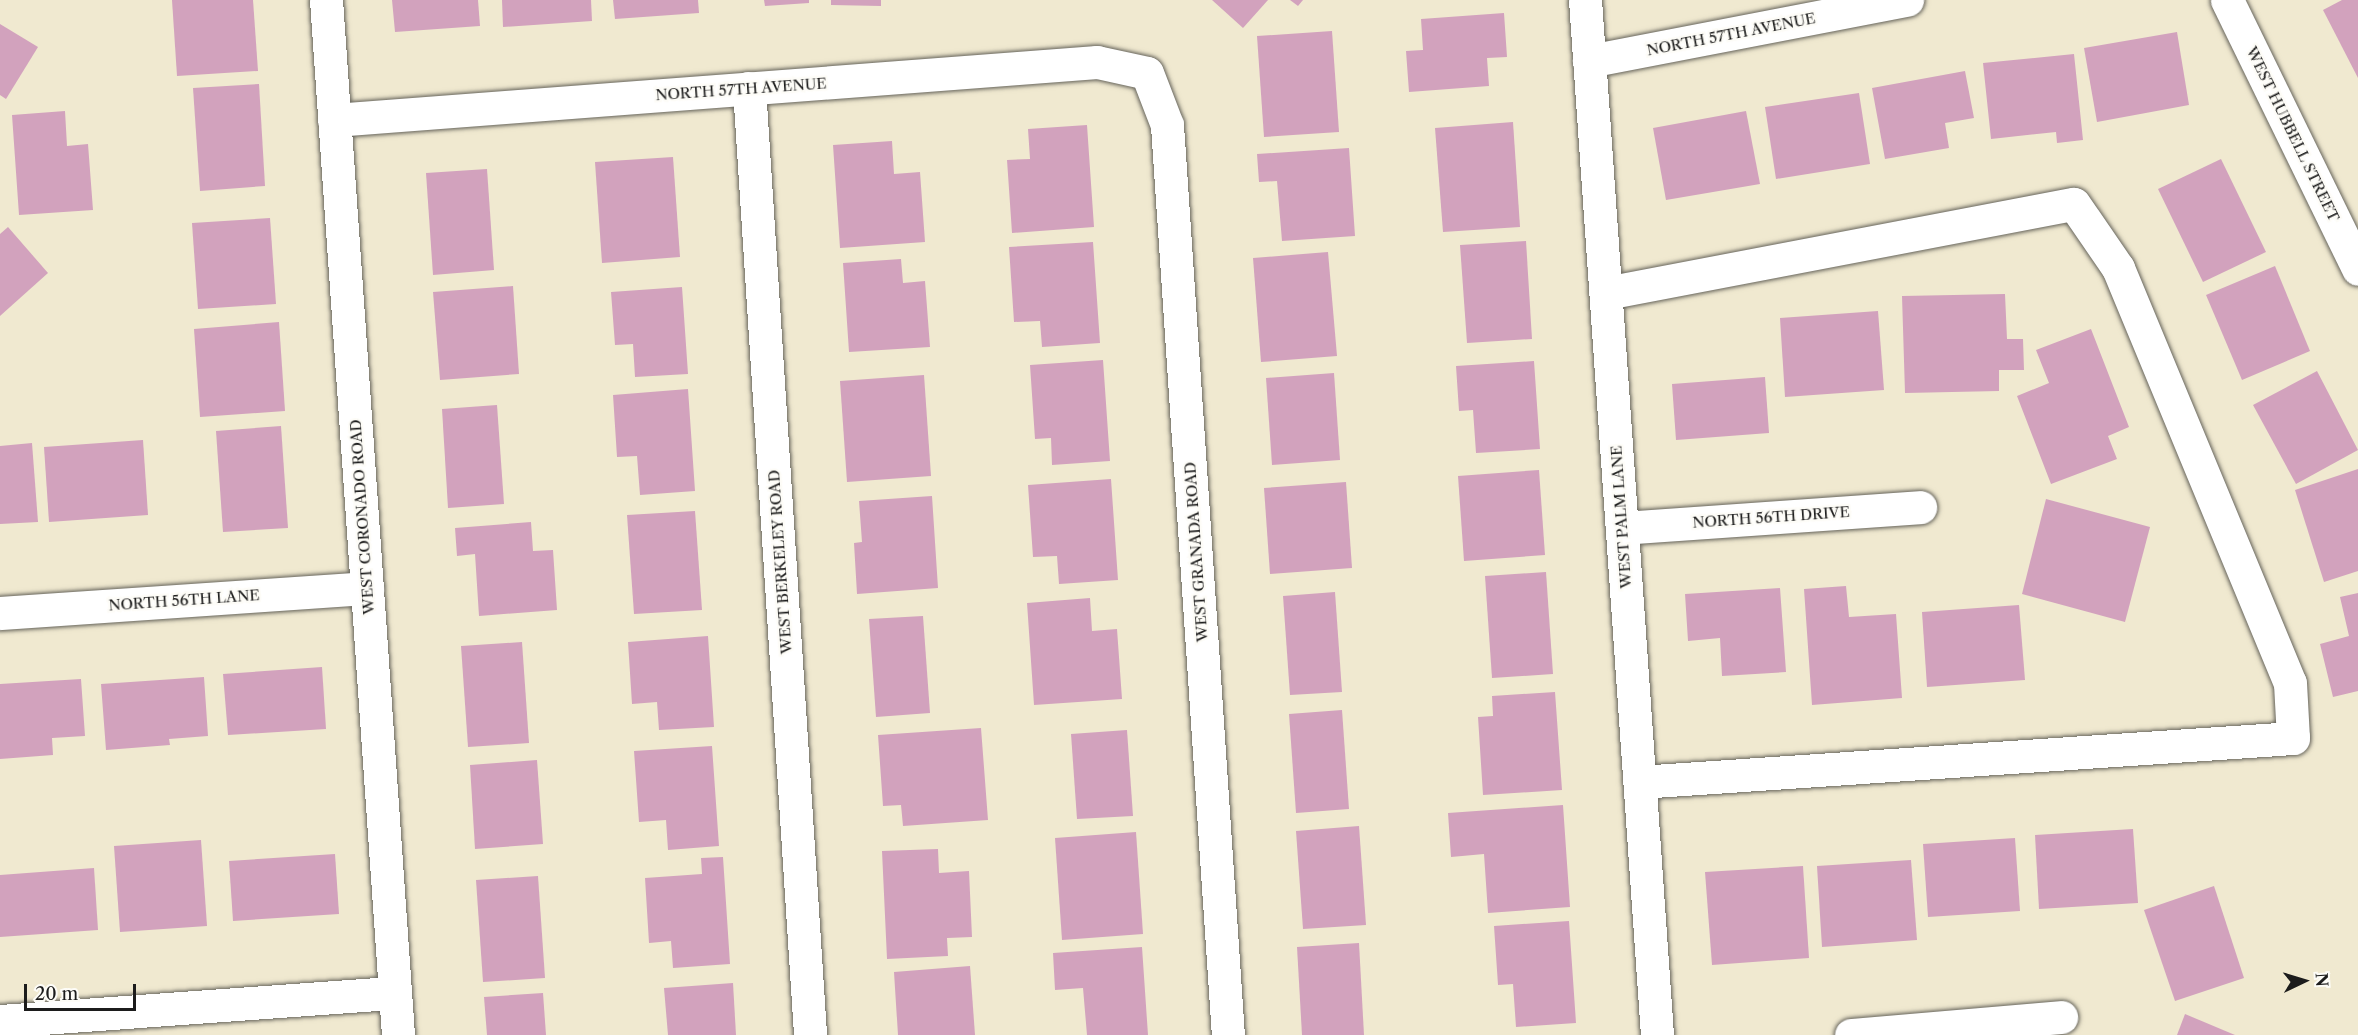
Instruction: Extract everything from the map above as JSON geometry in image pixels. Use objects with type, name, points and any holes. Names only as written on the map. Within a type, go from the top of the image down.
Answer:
[{"type":"street","name":"WEST CORONADO ROAD","points":[[326,0],[398,1035]]},
{"type":"street","name":"WEST PALM LANE","points":[[1585,0],[1657,1035]]},
{"type":"street","name":"NORTH 57TH AVENUE","points":[[1589,62],[1907,0]]},
{"type":"street","name":"WEST HUBBELL STREET","points":[[2227,0],[2358,269]]},
{"type":"street","name":"NORTH 57TH AVENUE","points":[[334,120],[1097,62],[1147,73]]},
{"type":"street","name":"WEST GRANADA ROAD","points":[[1147,73],[1167,125],[1228,1035]]},
{"type":"street","name":"WEST BERKELEY ROAD","points":[[749,88],[810,1035]]},
{"type":"street","points":[[1605,293],[2074,204],[2118,268],[2290,683],[2293,738],[1640,782]]},
{"type":"street","name":"NORTH 56TH DRIVE","points":[[1622,528],[1920,507]]},
{"type":"street","name":"NORTH 56TH LANE","points":[[0,613],[367,588]]},
{"type":"street","points":[[0,1021],[395,993]]},
{"type":"street","points":[[1851,1035],[2061,1017]]},
{"type":"building","points":[[172,0],[253,0],[258,71],[177,76]]},
{"type":"building","points":[[392,0],[478,0],[480,26],[395,32]]},
{"type":"building","points":[[502,0],[591,0],[592,21],[503,27]]},
{"type":"building","points":[[613,0],[698,0],[699,13],[615,19]]},
{"type":"building","points":[[764,0],[809,0],[809,3],[765,6]]},
{"type":"building","points":[[831,0],[881,0],[881,6],[831,5]]},
{"type":"building","points":[[1212,0],[1268,0],[1243,28]]},
{"type":"building","points":[[1290,0],[1303,0],[1298,6]]},
{"type":"building","points":[[2342,0],[2358,0],[2358,78],[2323,10]]},
{"type":"building","points":[[1504,13],[1507,57],[1487,58],[1489,86],[1409,92],[1406,51],[1423,50],[1421,19]]},
{"type":"building","points":[[0,24],[38,47],[6,99],[0,95]]},
{"type":"building","points":[[1332,31],[1339,132],[1264,137],[1257,36]]},
{"type":"building","points":[[2177,32],[2189,105],[2097,122],[2084,48]]},
{"type":"building","points":[[2074,54],[2083,140],[2057,143],[2056,132],[1991,139],[1983,63]]},
{"type":"building","points":[[1965,71],[1974,118],[1945,123],[1949,148],[1885,159],[1872,88]]},
{"type":"building","points":[[259,84],[265,186],[200,191],[193,88]]},
{"type":"building","points":[[1859,93],[1870,164],[1776,179],[1765,107]]},
{"type":"building","points":[[65,111],[67,146],[88,144],[93,210],[19,215],[12,115]]},
{"type":"building","points":[[1746,111],[1760,184],[1666,200],[1653,128]]},
{"type":"building","points":[[1513,122],[1520,227],[1443,232],[1435,128]]},
{"type":"building","points":[[1087,125],[1094,227],[1012,233],[1007,160],[1030,159],[1028,129]]},
{"type":"building","points":[[892,141],[894,174],[920,172],[925,242],[840,248],[833,145]]},
{"type":"building","points":[[1349,148],[1355,236],[1282,241],[1277,181],[1259,182],[1257,154]]},
{"type":"building","points":[[673,157],[680,257],[602,263],[595,162]]},
{"type":"building","points":[[2221,159],[2266,252],[2203,282],[2158,189]]},
{"type":"building","points":[[487,169],[494,270],[433,275],[426,173]]},
{"type":"building","points":[[270,218],[276,304],[198,309],[192,223]]},
{"type":"building","points":[[8,227],[48,273],[0,316],[0,234]]},
{"type":"building","points":[[1526,241],[1532,339],[1467,343],[1460,245]]},
{"type":"building","points":[[1093,242],[1100,343],[1042,347],[1040,321],[1014,322],[1009,247]]},
{"type":"building","points":[[1328,252],[1337,356],[1261,362],[1253,258]]},
{"type":"building","points":[[901,259],[903,283],[925,281],[930,347],[849,352],[843,263]]},
{"type":"building","points":[[2275,266],[2310,351],[2242,380],[2206,295]]},
{"type":"building","points":[[513,286],[519,374],[440,380],[433,292]]},
{"type":"building","points":[[682,287],[688,374],[635,377],[633,344],[615,345],[611,292]]},
{"type":"building","points":[[2005,294],[2007,339],[2023,339],[2024,370],[1999,370],[1999,391],[1905,393],[1902,296]]},
{"type":"building","points":[[1878,311],[1884,390],[1785,397],[1780,318]]},
{"type":"building","points":[[279,322],[285,411],[200,417],[194,329]]},
{"type":"building","points":[[2091,329],[2129,427],[2108,436],[2117,459],[2051,484],[2017,396],[2049,383],[2036,350]]},
{"type":"building","points":[[1103,360],[1110,461],[1052,465],[1051,438],[1035,439],[1030,365]]},
{"type":"building","points":[[1534,361],[1540,449],[1476,453],[1473,410],[1459,411],[1456,366]]},
{"type":"building","points":[[2317,371],[2358,450],[2296,484],[2253,405]]},
{"type":"building","points":[[1334,373],[1340,460],[1272,465],[1266,378]]},
{"type":"building","points":[[924,375],[931,476],[847,482],[840,381]]},
{"type":"building","points":[[1765,377],[1769,433],[1676,440],[1672,384]]},
{"type":"building","points":[[688,389],[695,491],[640,495],[637,456],[617,457],[613,395]]},
{"type":"building","points":[[497,405],[504,504],[448,508],[442,409]]},
{"type":"building","points":[[281,426],[288,528],[223,532],[216,431]]},
{"type":"building","points":[[143,440],[148,515],[49,522],[44,447]]},
{"type":"building","points":[[32,443],[38,522],[0,524],[0,446]]},
{"type":"building","points":[[2358,469],[2358,571],[2324,582],[2295,490]]},
{"type":"building","points":[[1539,470],[1545,555],[1464,561],[1458,476]]},
{"type":"building","points":[[1111,479],[1118,580],[1059,584],[1057,556],[1033,557],[1028,485]]},
{"type":"building","points":[[1346,482],[1352,568],[1270,574],[1264,488]]},
{"type":"building","points":[[932,496],[938,588],[857,594],[854,543],[862,542],[859,501]]},
{"type":"building","points":[[2046,499],[2150,527],[2125,622],[2022,594]]},
{"type":"building","points":[[695,511],[702,610],[634,614],[627,515]]},
{"type":"building","points":[[531,522],[533,551],[553,550],[557,610],[479,616],[475,554],[457,556],[455,528]]},
{"type":"building","points":[[1546,572],[1553,674],[1492,678],[1485,576]]},
{"type":"building","points":[[1846,586],[1849,617],[1896,614],[1902,698],[1812,705],[1804,589]]},
{"type":"building","points":[[1780,588],[1786,672],[1722,676],[1720,638],[1688,641],[1685,594]]},
{"type":"building","points":[[1335,592],[1342,692],[1290,695],[1283,596]]},
{"type":"building","points":[[2358,593],[2358,691],[2333,697],[2320,644],[2349,636],[2340,597]]},
{"type":"building","points":[[1090,598],[1092,631],[1117,629],[1122,699],[1034,705],[1027,603]]},
{"type":"building","points":[[2019,605],[2025,680],[1927,687],[1922,612]]},
{"type":"building","points":[[923,616],[930,713],[876,717],[869,619]]},
{"type":"building","points":[[708,636],[714,727],[659,730],[657,702],[632,704],[628,642]]},
{"type":"building","points":[[522,642],[529,743],[468,747],[461,646]]},
{"type":"building","points":[[322,667],[326,729],[228,735],[223,674]]},
{"type":"building","points":[[204,677],[208,736],[169,739],[170,745],[106,750],[101,684]]},
{"type":"building","points":[[81,679],[85,736],[52,738],[53,755],[0,759],[0,684]]},
{"type":"building","points":[[1555,692],[1562,790],[1483,795],[1478,717],[1493,716],[1492,696]]},
{"type":"building","points":[[1342,710],[1349,809],[1296,813],[1289,714]]},
{"type":"building","points":[[981,728],[988,820],[903,826],[901,805],[883,806],[878,735]]},
{"type":"building","points":[[1127,730],[1133,816],[1077,819],[1071,734]]},
{"type":"building","points":[[712,746],[719,846],[668,850],[666,820],[639,822],[634,751]]},
{"type":"building","points":[[537,760],[543,844],[475,849],[470,765]]},
{"type":"building","points":[[1563,805],[1570,907],[1488,913],[1484,854],[1451,857],[1448,813]]},
{"type":"building","points":[[1359,826],[1366,925],[1303,929],[1296,831]]},
{"type":"building","points":[[2133,829],[2138,903],[2039,909],[2035,835]]},
{"type":"building","points":[[1136,832],[1143,934],[1062,940],[1055,838]]},
{"type":"building","points":[[2015,838],[2020,911],[1928,917],[1923,844]]},
{"type":"building","points":[[201,840],[207,926],[120,932],[114,846]]},
{"type":"building","points":[[938,849],[939,873],[969,871],[972,937],[947,938],[948,956],[887,959],[882,851]]},
{"type":"building","points":[[335,854],[339,914],[233,921],[229,861]]},
{"type":"building","points":[[723,857],[730,964],[673,968],[671,941],[649,943],[645,878],[702,874],[701,858]]},
{"type":"building","points":[[1911,860],[1917,940],[1822,947],[1817,866]]},
{"type":"building","points":[[1803,866],[1809,958],[1712,965],[1705,872]]},
{"type":"building","points":[[94,868],[98,930],[0,937],[0,875]]},
{"type":"building","points":[[538,876],[545,978],[483,982],[476,880]]},
{"type":"building","points":[[2214,886],[2244,978],[2175,1001],[2144,910]]},
{"type":"building","points":[[1569,921],[1576,1023],[1516,1027],[1513,984],[1498,985],[1494,926]]},
{"type":"building","points":[[1359,943],[1364,1035],[1302,1035],[1297,947]]},
{"type":"building","points":[[1142,947],[1148,1035],[1087,1035],[1083,988],[1055,990],[1053,953]]},
{"type":"building","points":[[970,966],[975,1035],[898,1035],[894,972]]},
{"type":"building","points":[[733,983],[736,1035],[668,1035],[664,988]]},
{"type":"building","points":[[543,993],[546,1035],[487,1035],[484,997]]},
{"type":"building","points":[[2185,1014],[2235,1035],[2177,1035]]}]
